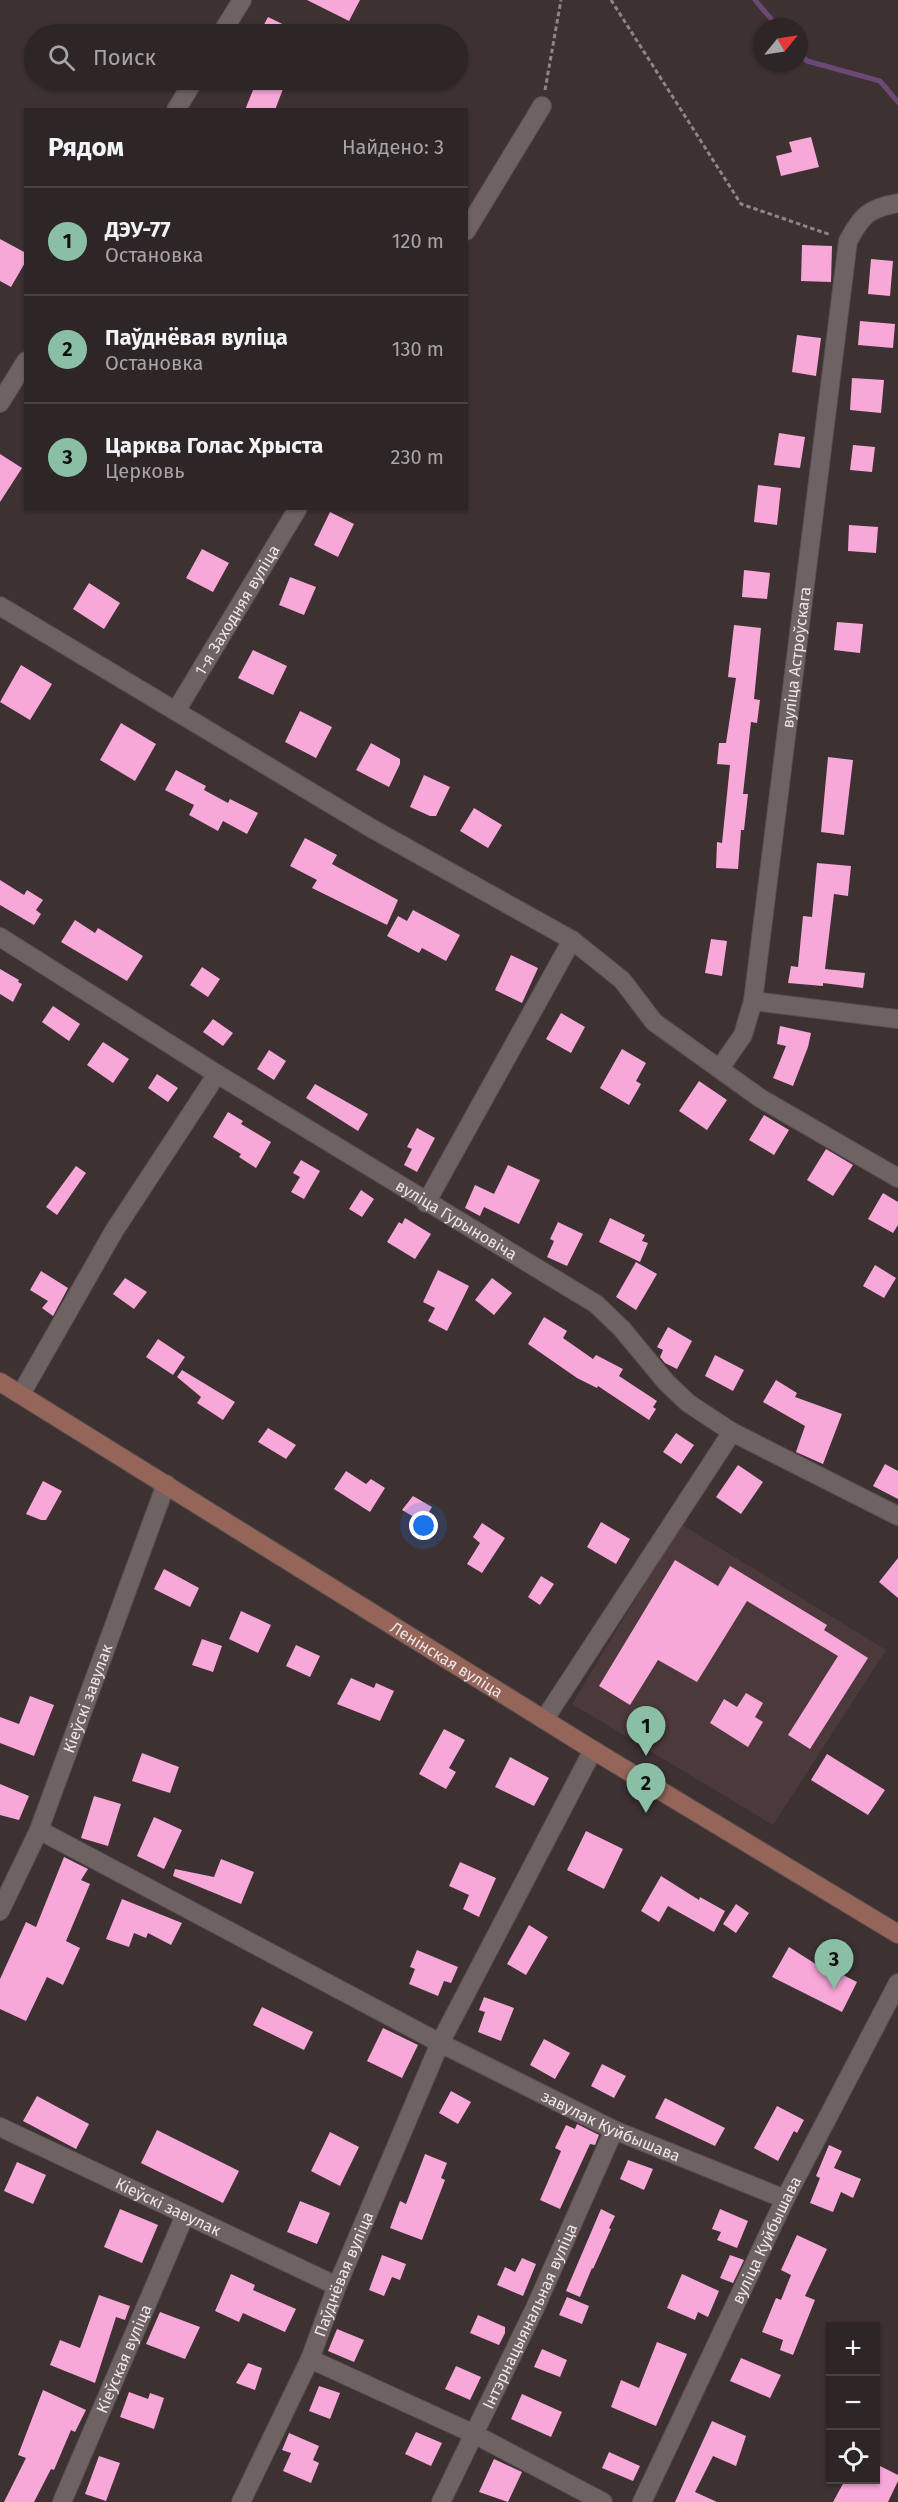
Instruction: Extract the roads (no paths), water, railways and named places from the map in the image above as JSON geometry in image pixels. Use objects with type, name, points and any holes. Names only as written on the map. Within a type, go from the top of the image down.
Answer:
[{"type":"main road","name":"Ленінская вуліца","points":[[0,1382],[592,1750],[898,1934]]},
{"type":"street","points":[[227,24],[242,0]]},
{"type":"street","points":[[177,108],[188,90]]},
{"type":"street","points":[[468,228],[542,106]]},
{"type":"street","name":"вуліца Астроўскага","points":[[720,1068],[743,1035],[753,1001],[848,241],[859,220],[877,207],[898,203]]},
{"type":"street","points":[[0,403],[24,364]]},
{"type":"street","name":"1-я Заходняя вуліца","points":[[176,711],[297,510]]},
{"type":"street","points":[[0,606],[371,828],[572,940],[622,980],[654,1022],[760,1098],[898,1178]]},
{"type":"street","name":"вуліца Гурыновіча","points":[[0,937],[216,1074],[596,1304],[622,1329],[666,1383],[688,1403],[732,1432],[898,1516]]},
{"type":"street","points":[[426,1203],[572,940]]},
{"type":"street","points":[[753,1001],[898,1019]]},
{"type":"street","points":[[21,1394],[114,1231],[216,1074]]},
{"type":"street","points":[[544,1720],[732,1432]]},
{"type":"street","name":"Кіеўскі завулак","points":[[0,1911],[39,1830],[166,1484]]},
{"type":"street","name":"Паўднёвая вуліца","points":[[241,2502],[310,2359],[337,2286],[440,2043],[592,1750]]},
{"type":"street","points":[[39,1830],[440,2043]]},
{"type":"street","name":"вуліца Куйбышава","points":[[642,2502],[785,2199],[898,1983]]},
{"type":"street","name":"завулак Куйбышава","points":[[440,2043],[614,2130],[785,2199]]},
{"type":"street","name":"Кіеўскі завулак","points":[[0,2127],[337,2286]]},
{"type":"street","name":"Інтэрнацыянальная вуліца","points":[[441,2502],[472,2433],[535,2308],[614,2130]]},
{"type":"street","name":"Кіеўская вуліца","points":[[62,2502],[185,2215]]},
{"type":"street","points":[[310,2359],[472,2433],[603,2502]]},
{"type":"waterway","points":[[755,0],[770,18]]},
{"type":"waterway","points":[[808,61],[880,81],[898,102]]},
{"type":"place","name":"ДЭУ-77","points":[[646,1756]]},
{"type":"place","name":"Паўднёвая вуліца","points":[[646,1813]]},
{"type":"place","name":"Царква Голас Хрыста","points":[[834,1989]]}]
